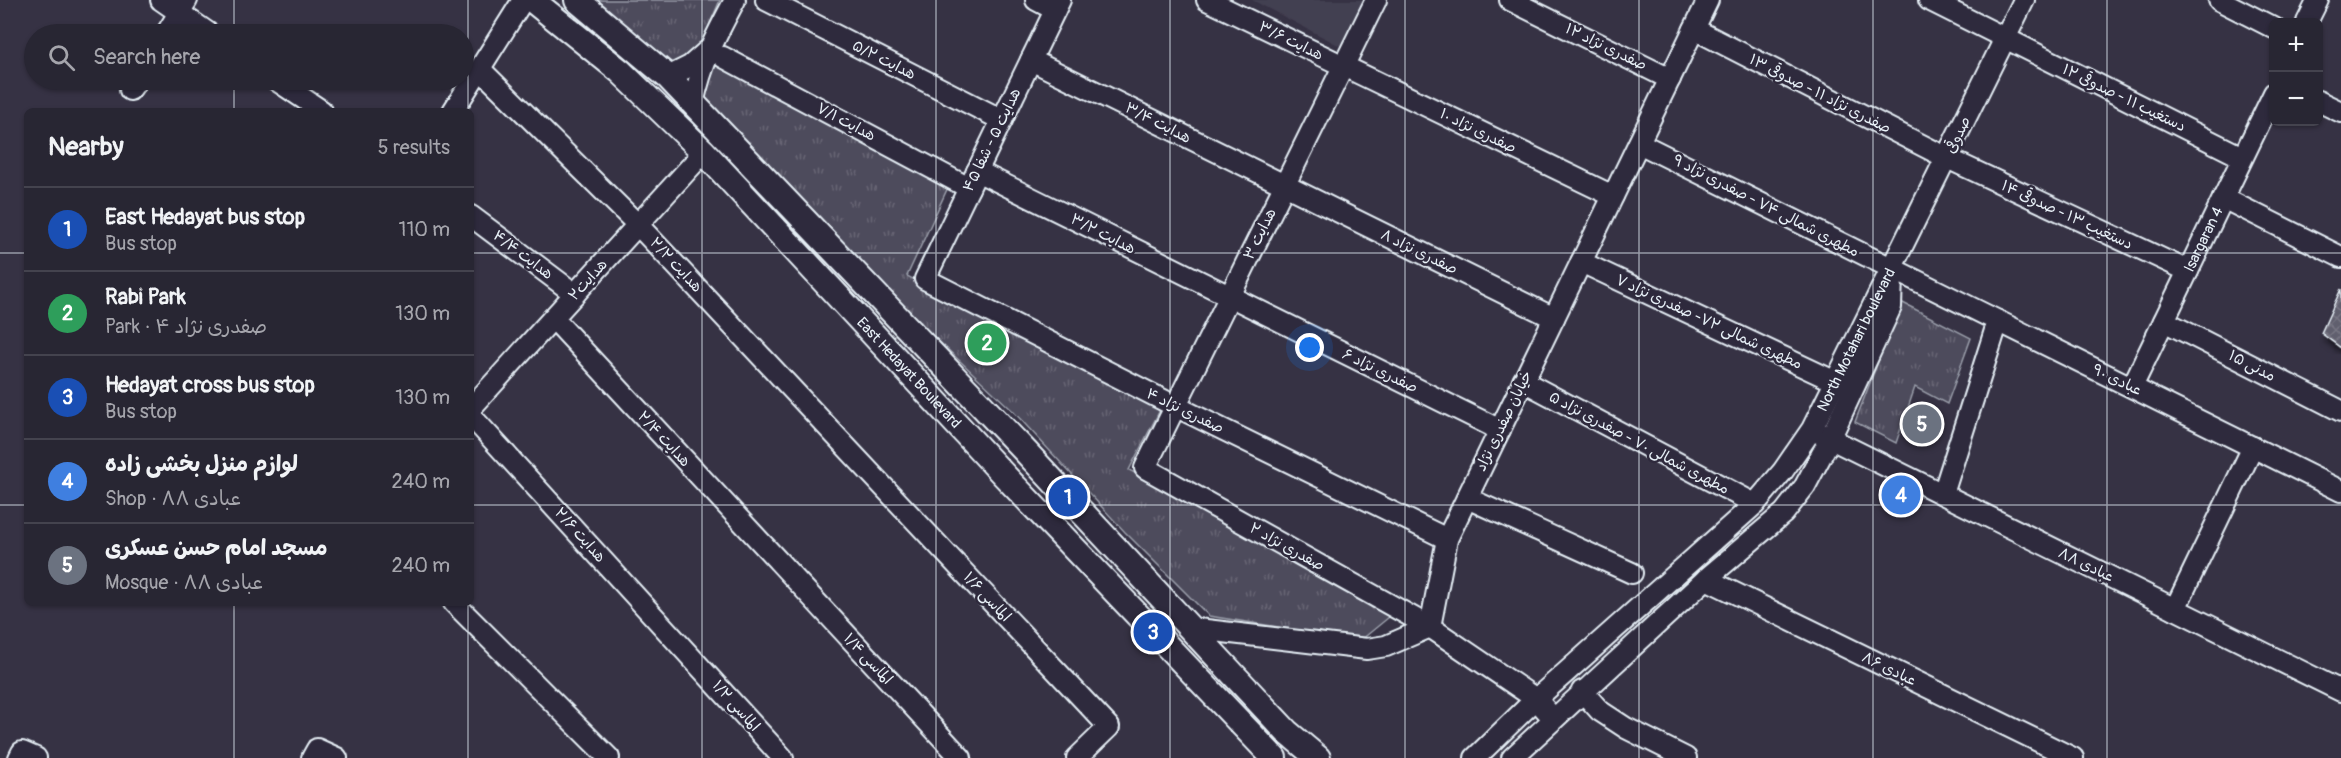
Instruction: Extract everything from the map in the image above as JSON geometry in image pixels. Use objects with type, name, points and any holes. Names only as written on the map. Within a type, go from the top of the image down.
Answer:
[{"type":"main road","name":"East Hedayat Boulevard","points":[[532,0],[620,71],[704,152],[1003,474],[1274,758]]},
{"type":"main road","name":"East Hedayat Boulevard","points":[[577,0],[668,77],[1026,452],[1287,732],[1318,758]]},
{"type":"street","points":[[161,0],[183,7],[200,24]]},
{"type":"street","points":[[474,78],[523,0]]},
{"type":"street","points":[[693,104],[699,74],[716,53],[735,0]]},
{"type":"street","name":"هدایت ۵/۲","points":[[766,0],[1002,120]]},
{"type":"street","points":[[1036,0],[1058,5]]},
{"type":"street","name":"هدایت ۳/۶","points":[[1207,0],[1343,66]]},
{"type":"street","name":"هدایت ۳","points":[[1144,468],[1376,0]]},
{"type":"street","name":"صفدری نژاد ۱۲","points":[[1510,0],[1670,79]]},
{"type":"street","name":"خیابان صفدری نژاد","points":[[1430,627],[1447,539],[1708,0]]},
{"type":"street","name":"دستغیب ۱۱ - صدوقی ۱۲","points":[[1929,0],[2242,157]]},
{"type":"street","name":"صدوقی","points":[[1892,270],[2024,0]]},
{"type":"street","points":[[2219,0],[2269,25]]},
{"type":"street","points":[[2309,18],[2318,0]]},
{"type":"street","name":"هدایت ۵ - شفا ۴۵","points":[[925,279],[1058,5]]},
{"type":"street","points":[[172,24],[183,7]]},
{"type":"street","name":"صفدری نژاد ۱۱ - صدوقی ۱۳","points":[[1694,29],[1947,158]]},
{"type":"street","points":[[668,77],[716,53]]},
{"type":"street","name":"هدایت ۷/۱","points":[[716,53],[973,179]]},
{"type":"street","name":"هدایت ۳/۴","points":[[1031,60],[1284,186]]},
{"type":"street","name":"صفدری نژاد ۱۰","points":[[1343,66],[1613,196]]},
{"type":"street","name":"هدایت ۲/۲","points":[[480,69],[638,225],[866,467]]},
{"type":"street","points":[[291,90],[318,108]]},
{"type":"street","points":[[455,108],[466,90]]},
{"type":"street","name":"Isargaran 4","points":[[2132,387],[2269,103]]},
{"type":"street","points":[[2323,103],[2341,112]]},
{"type":"street","name":"مطهری شمالی ۷۴ - صفدری نژاد ۹","points":[[1639,143],[1892,270]]},
{"type":"street","name":"هدایت۲","points":[[474,405],[704,152]]},
{"type":"street","name":"دستغیب ۱۳ - صدوقی ۱۴","points":[[1947,158],[2188,272]]},
{"type":"street","name":"هدایت ۳/۲","points":[[973,179],[1229,297]]},
{"type":"street","name":"صفدری نژاد ۸","points":[[1284,186],[1554,318]]},
{"type":"street","points":[[2223,198],[2341,257]]},
{"type":"street","name":"هدایت ۴/۴","points":[[474,218],[575,294]]},
{"type":"street","name":"مطهری شمالی ۷۲- صفدری نژاد ۷","points":[[1581,262],[1836,382]]},
{"type":"street","name":"عبادی ۹۰","points":[[1892,270],[2341,491]]},
{"type":"street","name":"North Motahari boulevard","points":[[1474,758],[1536,699],[1755,504],[1783,471],[1812,429],[1892,270]]},
{"type":"street","name":"North Motahari boulevard","points":[[1512,758],[1706,579],[1784,513],[1804,486],[1830,439],[1892,307],[1892,270]]},
{"type":"street","name":"صفدری نژاد ۴","points":[[925,279],[1175,406],[1447,539]]},
{"type":"street","name":"صفدری نژاد ۶","points":[[1229,297],[1500,430]]},
{"type":"street","name":"هدایت ۲/۴","points":[[553,318],[776,559]]},
{"type":"street","points":[[1943,495],[1998,321]]},
{"type":"street","name":"مدنی ۱۵","points":[[2164,321],[2341,411]]},
{"type":"street","name":"مطهری شمالی ۷۰ - صفدری نژاد ۵","points":[[1523,381],[1755,504]]},
{"type":"street","name":"هدایت ۲/۶","points":[[474,419],[688,654]]},
{"type":"street","name":"عبادی ۸۸","points":[[1812,429],[2341,690]]},
{"type":"street","points":[[2175,609],[2253,447]]},
{"type":"street","name":"الماسی ۱/۶","points":[[866,467],[1109,727],[1077,758]]},
{"type":"street","name":"صفدری نژاد ۲","points":[[1144,468],[1430,627],[1536,699],[1553,718]]},
{"type":"street","points":[[1467,498],[1632,573]]},
{"type":"street","name":"الماسی ۱/۴","points":[[776,559],[961,758]]},
{"type":"street","name":"عبادی ۸۶","points":[[1706,579],[2073,758]]},
{"type":"street","points":[[457,606],[603,756]]},
{"type":"street","points":[[1189,628],[1367,649],[1386,646],[1430,627]]},
{"type":"street","name":"الماسی ۱/۲","points":[[688,654],[783,758]]},
{"type":"street","points":[[1582,691],[1599,711],[1686,758]]},
{"type":"street","points":[[312,758],[317,749],[336,758]]},
{"type":"shaded area","points":[[1252,0],[1364,0],[1342,47]]},
{"type":"green space","points":[[598,0],[720,0],[706,33],[715,64],[949,185],[907,276],[1160,410],[1129,470],[1394,613],[1361,640],[1209,616],[1125,532],[1012,410],[860,267],[678,71]]},
{"type":"green space","points":[[1901,302],[1971,338],[1947,404],[1915,387],[1896,443],[1855,422]]},
{"type":"building","points":[[2341,289],[2341,348],[2321,333]]},
{"type":"place","name":"Rabi Park","points":[[987,343]]},
{"type":"place","name":"مسجد امام حسن عسکری","points":[[1922,424]]},
{"type":"place","name":"لوازم منزل بخشی زاده","points":[[1901,495]]},
{"type":"place","name":"East Hedayat bus stop","points":[[1068,497]]},
{"type":"place","name":"Hedayat cross bus stop","points":[[1153,632]]}]
